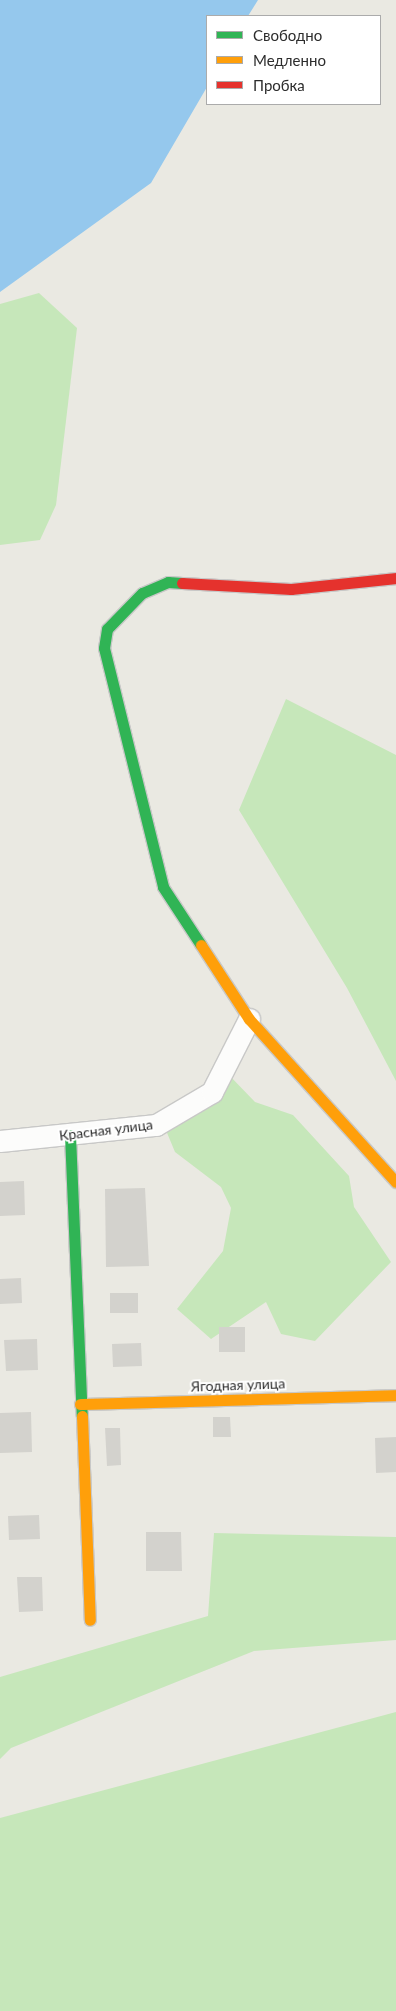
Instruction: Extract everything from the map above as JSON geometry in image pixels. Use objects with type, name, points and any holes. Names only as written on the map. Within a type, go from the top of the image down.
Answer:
[{"type":"street","points":[[396,578],[291,589],[168,582],[142,593],[108,629],[104,648],[163,887],[249,1019],[396,1182]]},
{"type":"street","name":"Красная улица","points":[[0,1141],[156,1125],[212,1092],[249,1019]]},
{"type":"street","points":[[70,1135],[90,1620]]},
{"type":"street","name":"Ягодная улица","points":[[80,1404],[396,1395]]},
{"type":"green space","points":[[39,293],[77,328],[56,505],[40,540],[0,545],[0,304]]},
{"type":"green space","points":[[286,699],[396,755],[396,1081],[347,988],[239,810]]},
{"type":"green space","points":[[227,1073],[255,1102],[293,1115],[349,1176],[354,1207],[391,1262],[315,1341],[281,1334],[266,1302],[211,1339],[177,1309],[223,1251],[231,1208],[221,1187],[175,1152],[165,1128]]},
{"type":"green space","points":[[214,1533],[396,1537],[396,1640],[254,1651],[11,1748],[0,1759],[0,1677],[208,1616]]},
{"type":"green space","points":[[396,1712],[396,2011],[0,2011],[0,1818]]},
{"type":"water","points":[[0,0],[258,0],[249,15],[206,15],[206,89],[151,183],[0,292]]},
{"type":"building","points":[[24,1181],[25,1215],[0,1216],[0,1182]]},
{"type":"building","points":[[145,1188],[149,1266],[106,1267],[105,1189]]},
{"type":"building","points":[[21,1278],[22,1303],[0,1304],[0,1279]]},
{"type":"building","points":[[110,1293],[138,1293],[138,1313],[110,1313]]},
{"type":"building","points":[[219,1327],[245,1327],[245,1352],[219,1352]]},
{"type":"building","points":[[37,1339],[38,1370],[6,1371],[4,1340]]},
{"type":"building","points":[[141,1343],[142,1366],[113,1367],[112,1344]]},
{"type":"building","points":[[31,1412],[32,1452],[0,1453],[0,1413]]},
{"type":"building","points":[[213,1417],[230,1417],[231,1437],[213,1437]]},
{"type":"building","points":[[105,1428],[120,1428],[121,1465],[107,1466]]},
{"type":"building","points":[[396,1437],[396,1472],[376,1473],[375,1438]]},
{"type":"building","points":[[39,1515],[40,1539],[9,1540],[8,1516]]},
{"type":"building","points":[[146,1532],[181,1532],[182,1571],[146,1571]]},
{"type":"building","points":[[17,1577],[42,1577],[43,1611],[19,1612]]},
{"type":"traffic: fast","points":[[182,583],[168,582],[142,593],[107,629],[104,648],[163,887],[201,945]]},
{"type":"traffic: fast","points":[[70,1135],[82,1416]]},
{"type":"traffic: slow","points":[[201,945],[249,1019],[396,1182]]},
{"type":"traffic: slow","points":[[80,1404],[396,1395]]},
{"type":"traffic: slow","points":[[82,1416],[90,1620]]},
{"type":"traffic: jam","points":[[182,583],[291,589],[396,578]]}]
